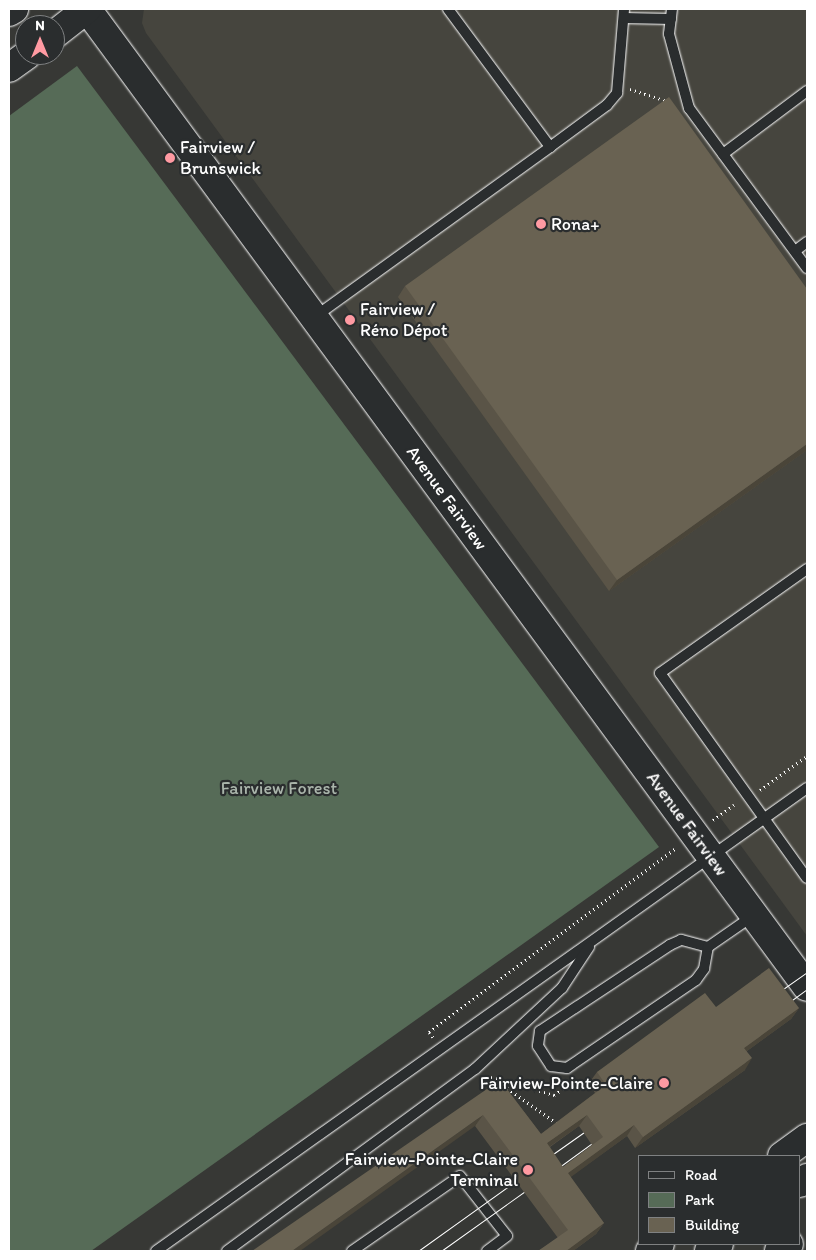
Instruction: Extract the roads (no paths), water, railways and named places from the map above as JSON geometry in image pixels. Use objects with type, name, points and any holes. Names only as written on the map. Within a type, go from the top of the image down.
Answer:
[{"type":"main road","points":[[9,12],[14,9]]},
{"type":"main road","points":[[65,26],[87,9]]},
{"type":"main road","name":"Avenue Fairview","points":[[87,9],[807,986]]},
{"type":"main road","points":[[783,1155],[807,1138]]},
{"type":"lane","points":[[448,9],[550,147]]},
{"type":"lane","points":[[314,317],[607,105],[619,86],[624,14],[672,14],[669,34],[689,108],[807,268]]},
{"type":"lane","points":[[723,154],[807,91]]},
{"type":"lane","points":[[795,251],[807,242]]},
{"type":"lane","points":[[807,569],[660,673],[807,878]]},
{"type":"lane","points":[[156,1251],[807,788]]},
{"type":"lane","points":[[708,947],[681,940],[670,945],[540,1031],[538,1046],[551,1066],[568,1068],[696,980],[704,969],[708,947],[754,915]]},
{"type":"lane","points":[[227,1251],[476,1070],[562,988],[593,942]]},
{"type":"lane","points":[[352,1251],[460,1176],[507,1236],[487,1251]]},
{"type":"tram line","points":[[773,996],[807,972]]},
{"type":"tram line","points":[[781,1008],[807,989]]},
{"type":"tram line","points":[[543,1161],[594,1125]]},
{"type":"tram line","points":[[551,1173],[602,1136]]},
{"type":"tram line","points":[[418,1251],[527,1173]]},
{"type":"tram line","points":[[441,1251],[535,1184]]},
{"type":"place","name":"Fairview / Brunswick","points":[[170,158]]},
{"type":"place","name":"Rona+","points":[[541,224]]},
{"type":"place","name":"Fairview / Réno Dépot","points":[[350,320]]},
{"type":"place","name":"Fairview-Pointe-Claire","points":[[664,1083]]},
{"type":"place","name":"Fairview-Pointe-Claire Terminal","points":[[528,1170]]},
{"type":"park label","name":"Fairview Forest","points":[[279,788]]}]
